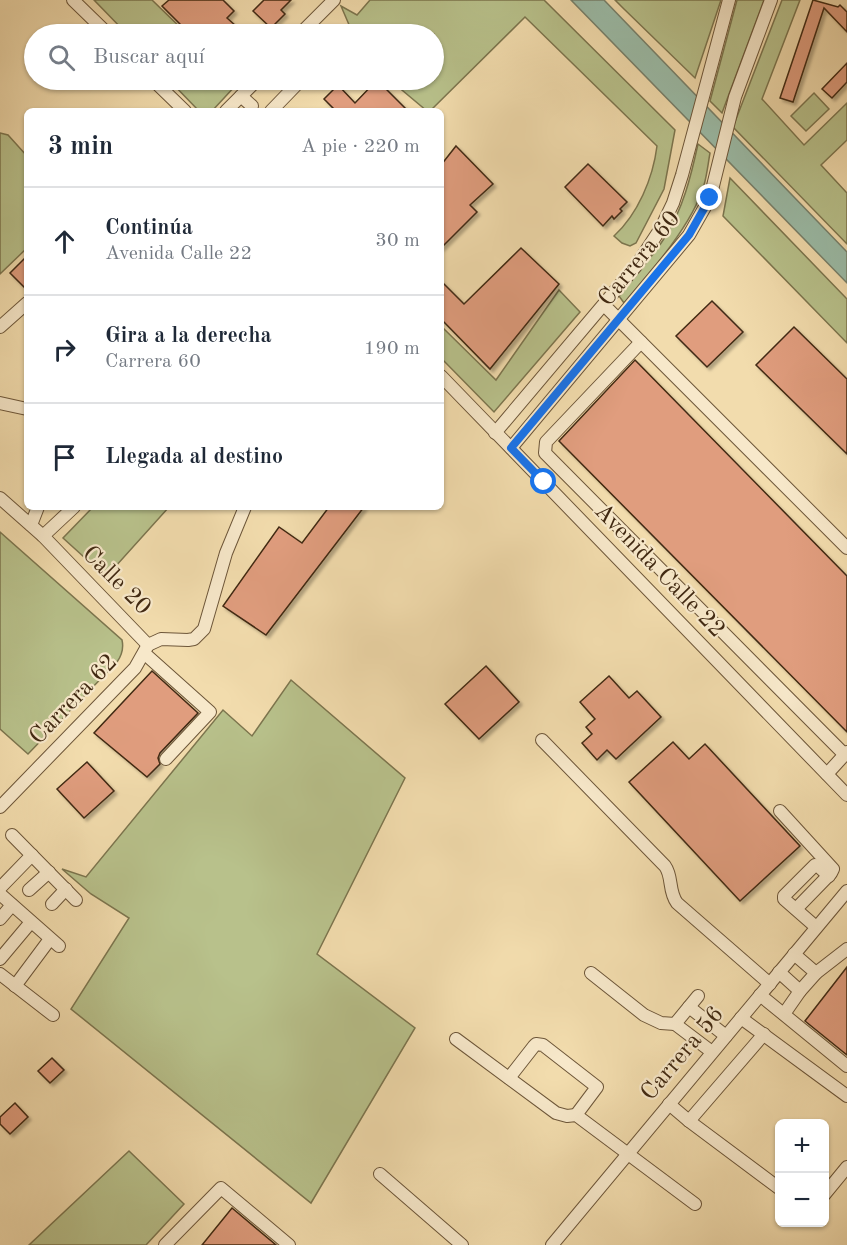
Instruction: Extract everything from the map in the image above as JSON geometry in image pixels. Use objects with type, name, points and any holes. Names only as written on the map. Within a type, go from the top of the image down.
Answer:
[{"type":"street","points":[[73,0],[98,24]]},
{"type":"street","points":[[310,24],[334,0]]},
{"type":"street","name":"Carrera 60","points":[[495,433],[636,266],[662,228],[673,203],[729,0]]},
{"type":"street","name":"Carrera 60","points":[[511,448],[689,235],[702,215],[710,198],[735,98],[771,0]]},
{"type":"street","points":[[163,90],[182,108]]},
{"type":"street","points":[[229,108],[247,90]]},
{"type":"street","points":[[274,108],[291,90]]},
{"type":"street","points":[[241,96],[252,106]]},
{"type":"street","points":[[604,304],[847,548]]},
{"type":"street","points":[[0,327],[24,306]]},
{"type":"street","points":[[641,342],[546,442],[545,453],[846,753],[827,774]]},
{"type":"street","name":"Avenida Calle 22","points":[[444,379],[847,795]]},
{"type":"street","points":[[0,404],[24,408]]},
{"type":"street","name":"Calle 20","points":[[0,498],[43,536],[146,649],[210,712],[166,759]]},
{"type":"street","points":[[31,525],[37,510]]},
{"type":"street","points":[[43,536],[71,510]]},
{"type":"street","points":[[146,649],[161,639],[194,639],[204,629],[226,553],[244,510]]},
{"type":"street","name":"Carrera 62","points":[[0,806],[135,668],[146,649]]},
{"type":"street","points":[[543,740],[665,866],[669,873],[671,894],[674,900],[770,984]]},
{"type":"street","points":[[780,811],[831,866],[832,871],[796,909]]},
{"type":"street","points":[[12,835],[76,900]]},
{"type":"street","points":[[0,888],[32,855]]},
{"type":"street","points":[[816,927],[784,899],[784,896],[815,865],[829,876]]},
{"type":"street","points":[[29,890],[49,872]]},
{"type":"street","points":[[52,904],[66,889]]},
{"type":"street","name":"Carrera 56","points":[[552,1245],[847,891]]},
{"type":"street","points":[[0,894],[55,943],[15,986]]},
{"type":"street","points":[[0,919],[12,905]]},
{"type":"street","points":[[0,959],[32,922]]},
{"type":"street","points":[[784,1014],[816,973],[847,949]]},
{"type":"street","points":[[794,954],[816,973]]},
{"type":"street","points":[[779,972],[800,991]]},
{"type":"street","points":[[591,973],[644,1015],[661,1023],[675,1024],[712,1052]]},
{"type":"street","points":[[0,974],[53,1016]]},
{"type":"street","points":[[760,995],[847,1066]]},
{"type":"street","points":[[675,1024],[698,996]]},
{"type":"street","points":[[689,1007],[726,1036]]},
{"type":"street","points":[[741,1018],[847,1096]]},
{"type":"street","points":[[689,1121],[764,1034]]},
{"type":"street","points":[[456,1039],[556,1113],[567,1116],[576,1115],[695,1204]]},
{"type":"street","points":[[509,1078],[536,1044],[543,1045],[596,1085],[597,1089],[576,1115]]},
{"type":"street","points":[[669,1104],[775,1185]]},
{"type":"street","points":[[829,1190],[847,1167]]},
{"type":"street","points":[[380,1174],[462,1245]]},
{"type":"street","points":[[165,1245],[221,1188],[289,1245]]},
{"type":"green space","points":[[94,0],[152,0],[177,24],[117,24]]},
{"type":"green space","points":[[370,0],[544,0],[675,130],[664,189],[636,243],[630,246],[614,236],[623,227],[643,195],[657,146],[525,17],[433,108],[423,108],[402,90],[444,90],[444,24],[349,24],[341,6],[357,15]]},
{"type":"green space","points":[[615,0],[721,0],[695,78],[624,9]]},
{"type":"green space","points":[[737,0],[764,0],[722,113],[710,101]]},
{"type":"green space","points":[[782,0],[800,0],[762,99],[804,145],[847,103],[847,140],[821,165],[847,193],[847,244],[733,127]]},
{"type":"green space","points":[[179,90],[231,90],[215,108],[196,108]]},
{"type":"green space","points":[[814,93],[829,109],[806,131],[791,116]]},
{"type":"green space","points":[[0,133],[8,135],[24,153],[24,251],[0,274]]},
{"type":"green space","points":[[698,144],[710,153],[705,181],[691,216],[670,247],[624,303],[619,296],[660,245],[677,215]]},
{"type":"green space","points":[[730,178],[847,299],[847,343],[723,216]]},
{"type":"green space","points":[[559,290],[580,312],[494,412],[444,361],[444,329],[496,380]]},
{"type":"green space","points":[[90,510],[166,510],[106,577],[63,538]]},
{"type":"green space","points":[[0,532],[123,643],[117,662],[28,754],[0,729]]},
{"type":"green space","points":[[291,680],[405,778],[317,954],[415,1028],[311,1203],[71,1009],[129,918],[91,894],[62,869],[86,877],[223,710],[252,736]]},
{"type":"green space","points":[[129,1151],[184,1204],[146,1245],[29,1245]]},
{"type":"shaded area","points":[[571,0],[604,0],[847,252],[847,283]]},
{"type":"building","points":[[169,0],[223,0],[234,11],[227,18],[234,24],[180,24],[162,6]]},
{"type":"building","points":[[264,0],[291,0],[281,10],[285,14],[275,24],[267,24],[253,11]]},
{"type":"building","points":[[813,0],[838,7],[840,5],[847,12],[847,32],[824,8],[793,102],[780,98]]},
{"type":"building","points":[[847,63],[847,82],[832,98],[822,89]]},
{"type":"building","points":[[333,90],[343,90],[355,103],[367,90],[387,90],[405,108],[333,108],[324,99]]},
{"type":"building","points":[[456,146],[493,184],[470,205],[477,212],[444,245],[444,161]]},
{"type":"building","points":[[588,164],[627,202],[614,219],[612,216],[603,226],[565,187]]},
{"type":"building","points":[[521,248],[559,284],[490,369],[444,322],[444,284],[464,304]]},
{"type":"building","points":[[24,259],[24,287],[10,273]]},
{"type":"building","points":[[712,301],[743,332],[707,367],[676,336]]},
{"type":"building","points":[[794,327],[847,379],[847,454],[756,365]]},
{"type":"building","points":[[635,360],[847,576],[847,732],[559,441]]},
{"type":"building","points":[[327,510],[362,510],[266,635],[223,606],[279,527],[302,543]]},
{"type":"building","points":[[486,666],[519,702],[479,739],[445,704]]},
{"type":"building","points":[[152,671],[198,713],[160,753],[158,758],[160,764],[147,777],[94,733]]},
{"type":"building","points":[[609,676],[629,698],[637,691],[661,717],[616,759],[607,750],[597,760],[582,743],[592,734],[586,727],[595,719],[580,702]]},
{"type":"building","points":[[673,742],[689,759],[705,744],[800,846],[740,901],[629,782]]},
{"type":"building","points":[[87,762],[114,791],[84,818],[57,789]]},
{"type":"building","points":[[847,967],[847,1055],[805,1021]]},
{"type":"building","points":[[52,1058],[64,1070],[50,1083],[38,1071]]},
{"type":"building","points":[[15,1103],[28,1117],[10,1134],[0,1124],[0,1117]]},
{"type":"building","points":[[232,1208],[276,1245],[202,1245]]},
{"type":"route","points":[[544,482],[511,448],[689,235],[710,198]]}]
